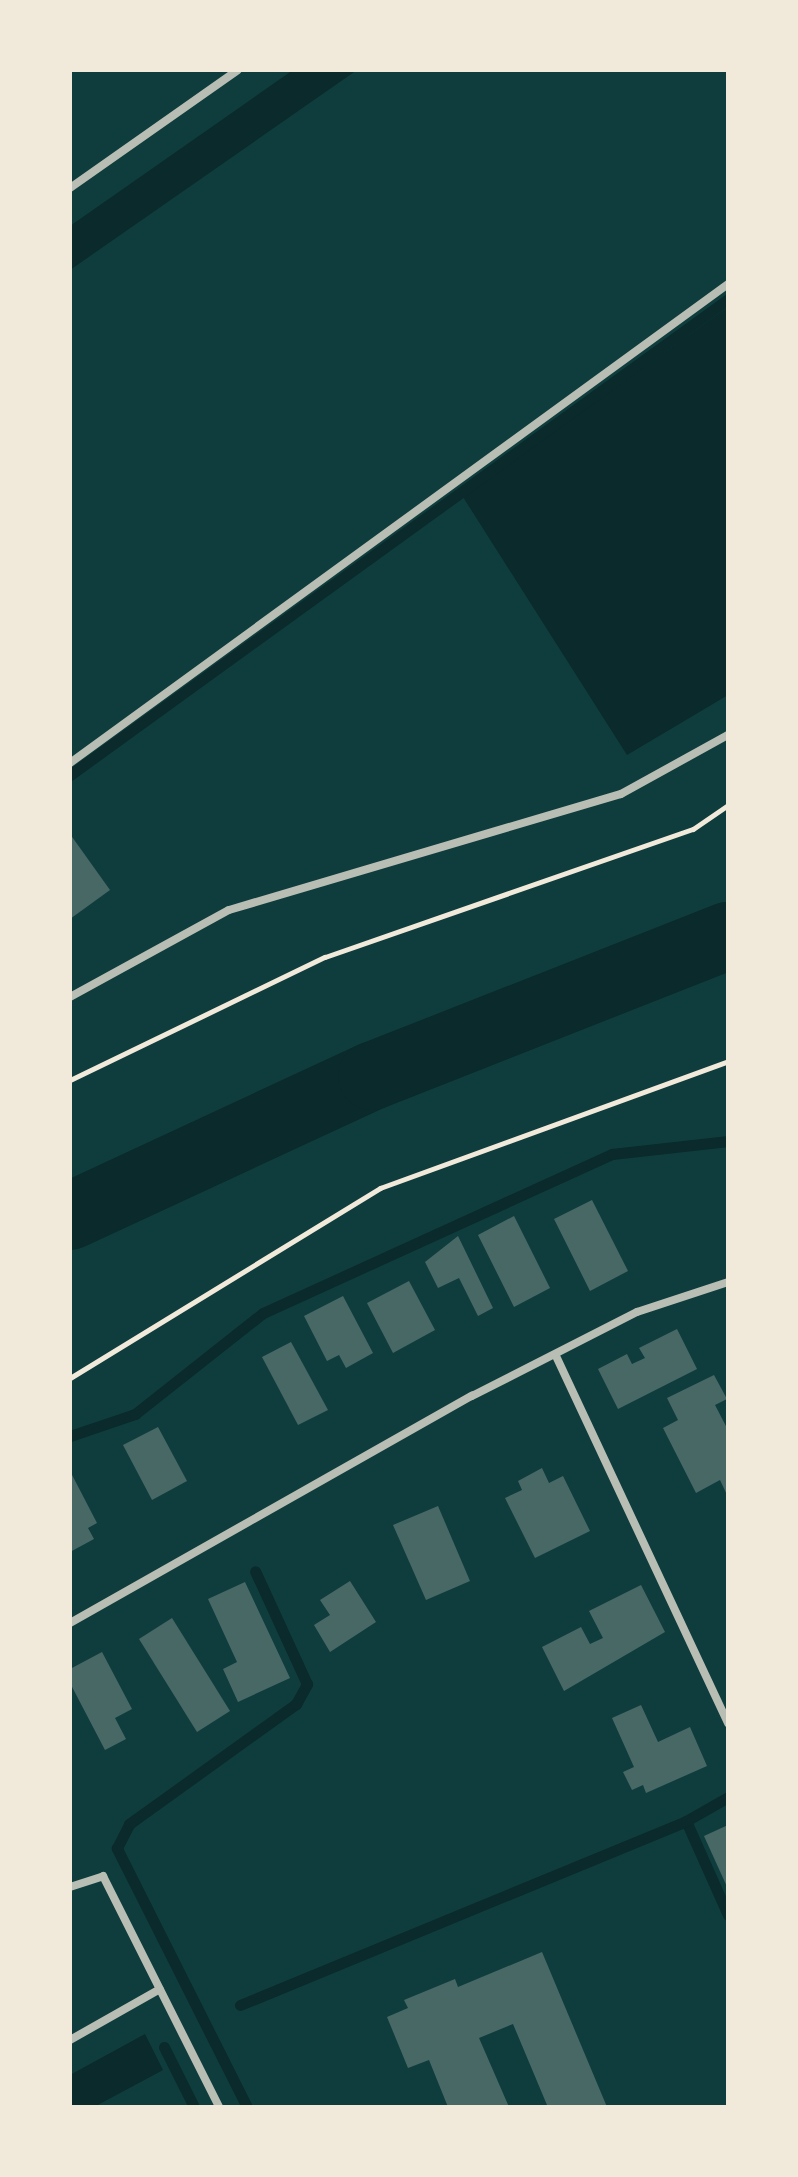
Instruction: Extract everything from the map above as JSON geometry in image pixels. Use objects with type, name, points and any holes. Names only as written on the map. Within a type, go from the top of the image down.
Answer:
[{"type":"street","points":[[70,188],[238,70]]},
{"type":"street","points":[[70,763],[728,284]]},
{"type":"street","points":[[70,997],[229,910],[621,794],[728,735]]},
{"type":"street","points":[[70,1623],[311,1482],[637,1312],[728,1282]]},
{"type":"street","points":[[556,1356],[728,1724]]},
{"type":"street","points":[[70,1887],[103,1876],[219,2107]]},
{"type":"street","points":[[70,2040],[160,1989]]},
{"type":"path","points":[[70,1080],[325,957],[693,829],[728,805]]},
{"type":"path","points":[[70,1378],[380,1188],[728,1061]]},
{"type":"water","points":[[293,70],[357,70],[70,270],[70,226]]},
{"type":"water","points":[[728,307],[728,695],[627,755],[463,497]]},
{"type":"water","points":[[145,2034],[163,2070],[94,2107],[70,2107],[70,2075]]},
{"type":"building","points":[[70,834],[110,890],[70,919]]},
{"type":"building","points":[[592,1200],[628,1271],[590,1291],[554,1219]]},
{"type":"building","points":[[514,1216],[550,1288],[514,1307],[478,1235]]},
{"type":"building","points":[[458,1236],[493,1308],[478,1316],[459,1278],[438,1288],[425,1262]]},
{"type":"building","points":[[409,1281],[435,1330],[393,1353],[367,1303]]},
{"type":"building","points":[[343,1296],[373,1353],[346,1368],[339,1355],[327,1361],[304,1316]]},
{"type":"building","points":[[677,1329],[697,1369],[618,1409],[598,1369],[627,1354],[632,1364],[645,1358],[639,1348]]},
{"type":"building","points":[[291,1342],[328,1410],[298,1425],[262,1357]]},
{"type":"building","points":[[714,1375],[727,1399],[715,1405],[728,1430],[728,1497],[720,1480],[696,1493],[663,1428],[678,1420],[667,1398]]},
{"type":"building","points":[[158,1427],[187,1481],[152,1500],[123,1445]]},
{"type":"building","points":[[542,1468],[549,1483],[563,1476],[590,1531],[535,1558],[505,1498],[522,1490],[518,1481]]},
{"type":"building","points":[[70,1471],[97,1523],[88,1528],[94,1539],[70,1552]]},
{"type":"building","points":[[438,1506],[470,1581],[426,1600],[393,1525]]},
{"type":"building","points":[[350,1581],[376,1622],[330,1652],[314,1625],[330,1615],[320,1600]]},
{"type":"building","points":[[245,1582],[290,1678],[238,1702],[223,1669],[237,1662],[208,1599]]},
{"type":"building","points":[[641,1585],[665,1632],[564,1691],[542,1647],[581,1627],[590,1644],[603,1638],[589,1611]]},
{"type":"building","points":[[172,1618],[230,1711],[197,1732],[139,1639]]},
{"type":"building","points":[[102,1652],[132,1709],[115,1718],[126,1739],[105,1750],[70,1683],[70,1669]]},
{"type":"building","points":[[641,1705],[658,1742],[690,1727],[707,1766],[646,1793],[643,1785],[632,1790],[623,1772],[634,1767],[612,1718]]},
{"type":"building","points":[[728,1825],[728,1889],[704,1836]]},
{"type":"building","points":[[542,1952],[607,2107],[542,2107],[547,2105],[513,2024],[479,2038],[509,2107],[448,2107],[429,2060],[408,2068],[387,2017],[408,2008],[404,2000],[455,1979],[458,1987]]},
{"type":"waterway","points":[[70,775],[728,299]]},
{"type":"waterway","points":[[70,1216],[372,1076],[728,936]]},
{"type":"waterway","points":[[70,1436],[135,1414],[263,1313],[612,1154],[728,1141]]},
{"type":"waterway","points":[[247,2107],[117,1848],[129,1824],[296,1704],[307,1684],[255,1571]]},
{"type":"waterway","points":[[240,2005],[686,1821],[728,1797]]},
{"type":"waterway","points":[[686,1821],[728,1915]]},
{"type":"waterway","points":[[164,2047],[194,2107]]}]
